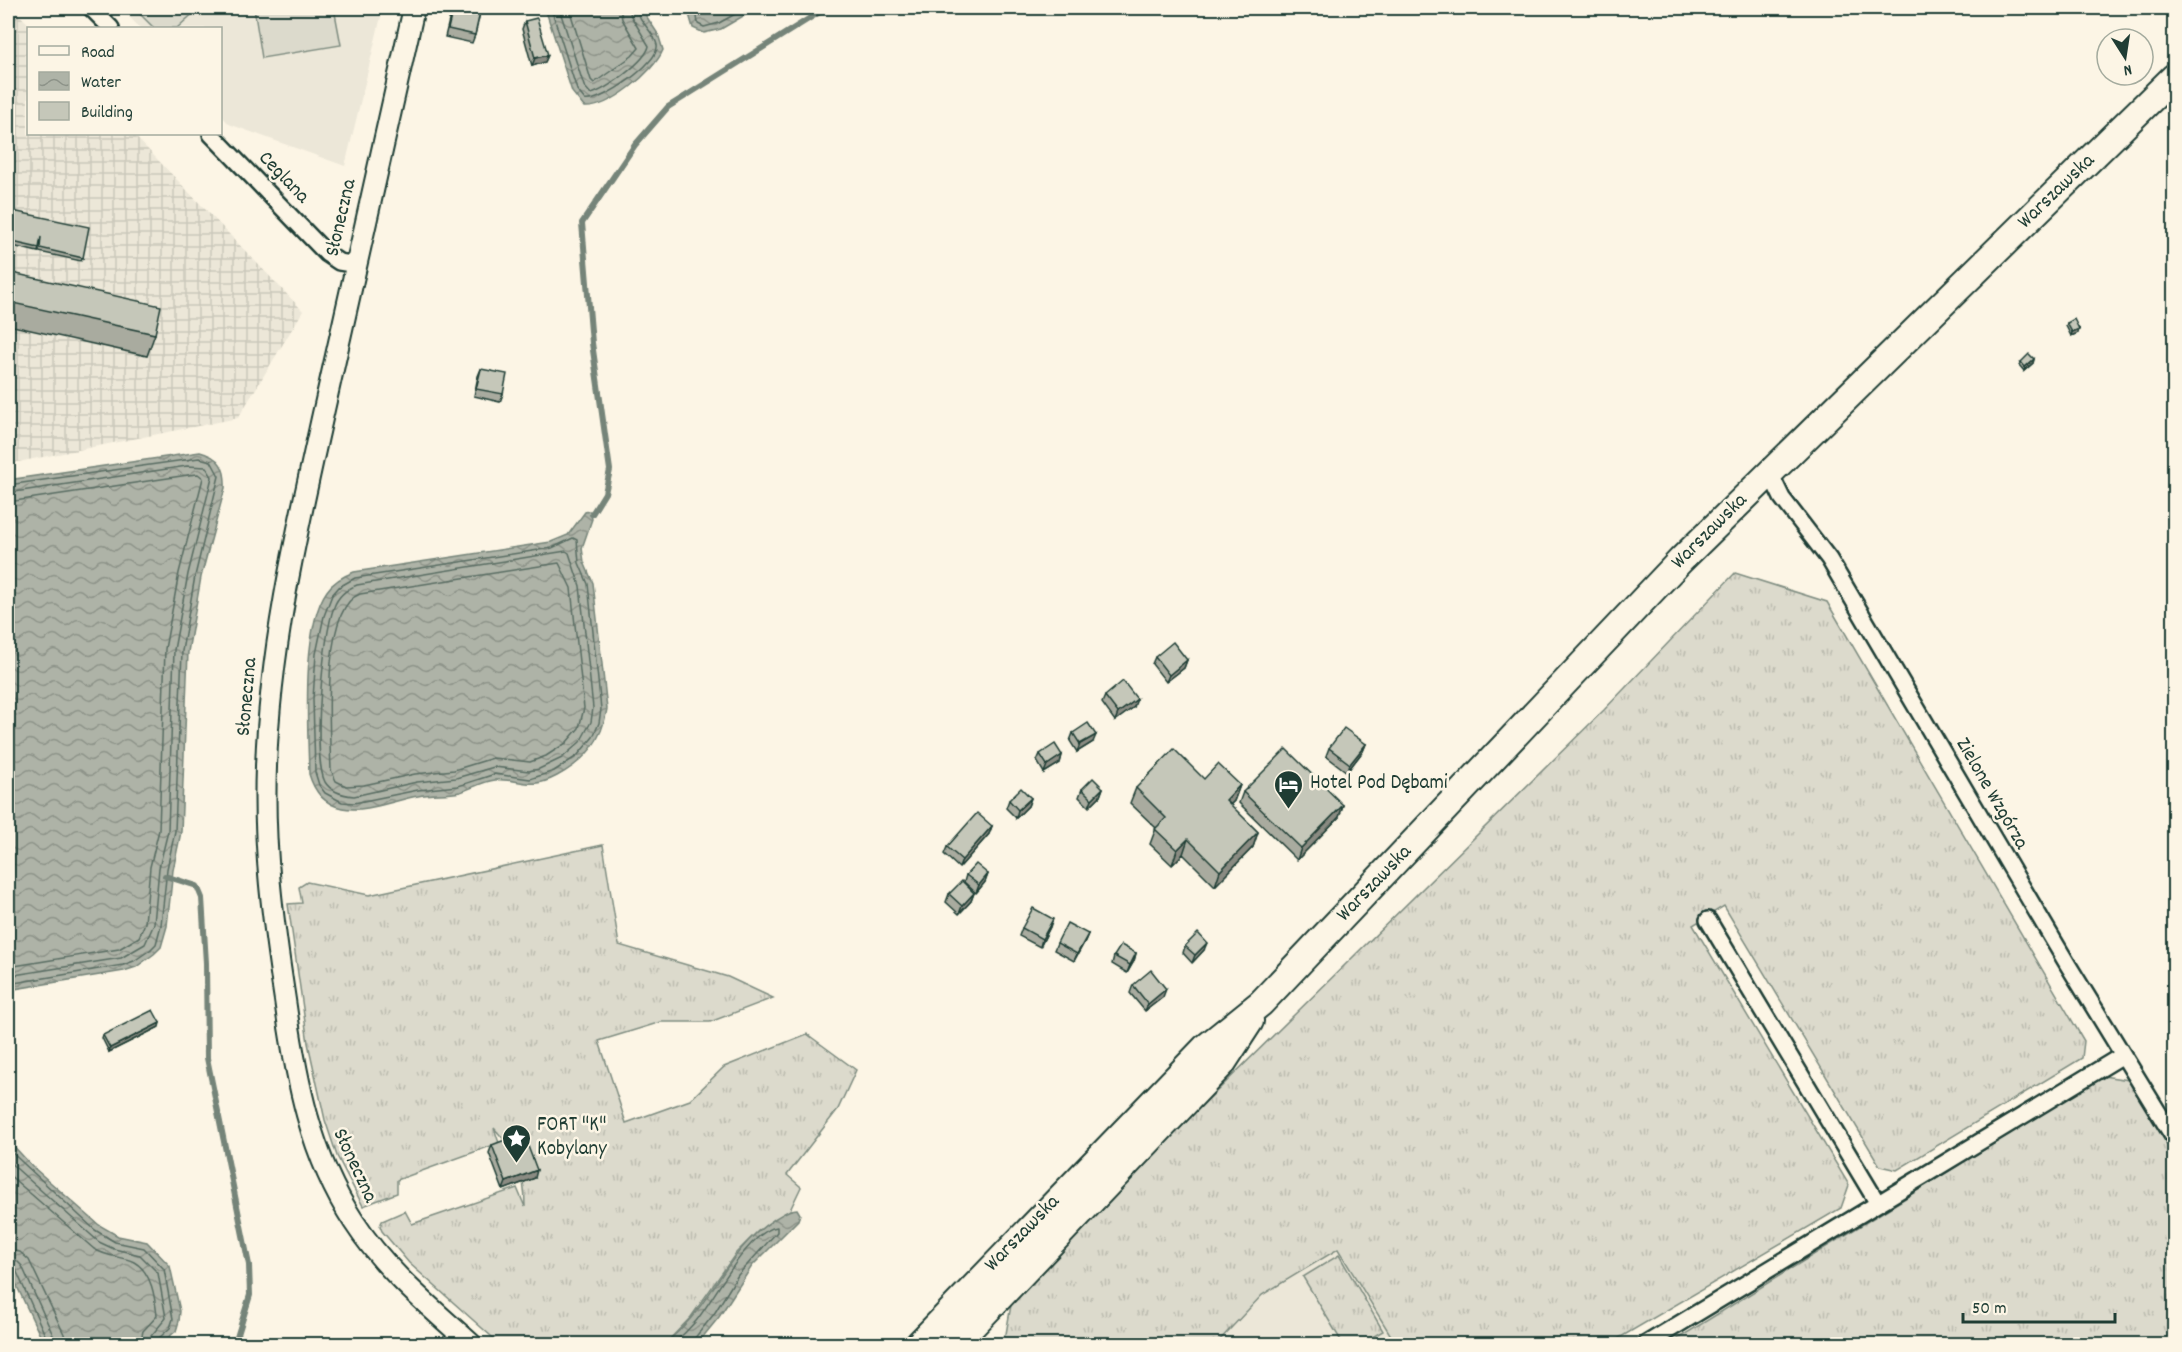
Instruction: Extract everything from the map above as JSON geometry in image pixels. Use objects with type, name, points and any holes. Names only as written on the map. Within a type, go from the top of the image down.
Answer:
[{"type":"highway","name":"Warszawska","points":[[919,1344],[1205,1048],[1261,1003],[1681,560],[2175,77]]},
{"type":"highway","name":"Warszawska","points":[[955,1344],[1222,1064],[1261,1003]]},
{"type":"street","points":[[91,8],[110,27]]},
{"type":"street","name":"Słoneczna","points":[[414,8],[279,624],[271,686],[266,765],[268,881],[293,1054],[308,1125],[322,1162],[353,1221],[371,1246],[399,1280],[471,1344]]},
{"type":"street","name":"Ceglana","points":[[212,135],[327,254],[339,262],[357,265]]},
{"type":"street","name":"Zielone Wzgórza","points":[[1770,472],[1782,498],[1829,559],[2123,1055],[2175,1138]]},
{"type":"street","points":[[1708,920],[1877,1202]]},
{"type":"street","points":[[1646,1344],[2123,1055]]},
{"type":"shaded area","points":[[8,8],[12,8],[32,27],[27,27],[27,135],[134,135],[303,311],[238,418],[8,464]]},
{"type":"shaded area","points":[[121,8],[383,8],[345,166],[229,124],[222,116],[222,27],[139,27]]},
{"type":"shaded area","points":[[1338,1248],[1396,1344],[1216,1344],[1262,1295]]},
{"type":"green space","points":[[134,8],[199,8],[178,27],[153,27]]},
{"type":"green space","points":[[254,8],[334,8],[341,45],[262,58]]},
{"type":"green space","points":[[1735,573],[1827,602],[2084,1041],[2082,1058],[1897,1170],[1880,1166],[1724,906],[1693,925],[1849,1185],[1841,1208],[1609,1344],[1396,1344],[1338,1249],[1262,1295],[1216,1344],[995,1344],[1006,1334],[1012,1299],[1038,1267],[1604,710]]},
{"type":"green space","points":[[603,845],[619,945],[728,977],[773,998],[710,1022],[661,1022],[599,1041],[626,1123],[690,1100],[724,1067],[807,1034],[856,1070],[838,1109],[787,1175],[801,1187],[790,1210],[758,1231],[736,1253],[691,1317],[665,1344],[500,1344],[409,1263],[380,1226],[382,1221],[405,1211],[412,1224],[517,1188],[525,1207],[521,1173],[514,1155],[494,1128],[499,1143],[397,1180],[397,1193],[363,1206],[337,1156],[325,1120],[308,1043],[288,904],[302,903],[299,887],[307,882],[369,895]]},
{"type":"green space","points":[[2103,1076],[2129,1080],[2174,1154],[2174,1344],[1669,1344]]},
{"type":"green space","points":[[1339,1255],[1383,1331],[1360,1344],[1343,1344],[1303,1277]]},
{"type":"water","points":[[545,8],[641,8],[658,34],[663,50],[658,59],[630,88],[606,102],[584,107],[572,92]]},
{"type":"water","points":[[691,8],[757,8],[721,29],[704,33],[693,28],[689,14]]},
{"type":"water","points":[[200,452],[217,460],[220,464],[223,469],[225,488],[201,577],[188,652],[181,832],[173,870],[167,926],[161,947],[136,967],[124,971],[8,990],[8,480]]},
{"type":"water","points":[[590,511],[592,519],[582,548],[584,562],[593,583],[607,709],[601,731],[584,757],[557,776],[539,783],[495,780],[460,792],[423,795],[361,809],[342,808],[325,800],[317,791],[309,774],[307,706],[313,628],[319,607],[330,587],[339,579],[354,572],[551,542],[568,535],[585,512]]},
{"type":"water","points":[[8,1140],[34,1168],[99,1225],[118,1236],[147,1242],[170,1266],[180,1311],[179,1321],[176,1331],[160,1344],[44,1344],[8,1267]]},
{"type":"water","points":[[797,1209],[800,1214],[798,1220],[752,1266],[719,1317],[697,1344],[665,1344],[691,1318],[749,1240],[776,1218]]},
{"type":"building","points":[[453,8],[481,8],[475,35],[448,29]]},
{"type":"building","points":[[537,18],[548,55],[535,58],[525,21]]},
{"type":"building","points":[[8,210],[89,227],[83,258],[40,248],[41,237],[39,248],[8,241]]},
{"type":"building","points":[[8,272],[161,306],[155,334],[8,302]]},
{"type":"building","points":[[2074,319],[2079,329],[2072,332],[2067,323]]},
{"type":"building","points":[[2029,354],[2034,359],[2025,367],[2021,362]]},
{"type":"building","points":[[481,369],[507,374],[503,394],[476,389]]},
{"type":"building","points":[[1173,642],[1187,660],[1169,675],[1155,657]]},
{"type":"building","points":[[1123,681],[1137,699],[1118,713],[1105,696]]},
{"type":"building","points":[[1088,723],[1096,735],[1080,744],[1073,733]]},
{"type":"building","points":[[1344,728],[1366,744],[1350,764],[1329,748]]},
{"type":"building","points":[[1055,744],[1062,755],[1047,765],[1040,754]]},
{"type":"building","points":[[1174,749],[1204,779],[1218,764],[1240,785],[1226,800],[1258,832],[1220,871],[1188,839],[1177,850],[1155,829],[1166,818],[1136,788]]},
{"type":"building","name":"Hotel Pod Dębami","points":[[1286,749],[1343,805],[1301,848],[1243,792]]},
{"type":"building","points":[[1093,778],[1103,788],[1092,799],[1082,789]]},
{"type":"building","points":[[1021,788],[1031,798],[1018,810],[1009,800]]},
{"type":"building","points":[[977,813],[992,826],[962,860],[947,847]]},
{"type":"building","points":[[976,864],[988,874],[979,885],[966,875]]},
{"type":"building","points":[[962,881],[974,893],[962,906],[949,894]]},
{"type":"building","points":[[1033,908],[1053,919],[1042,939],[1022,928]]},
{"type":"building","points":[[1067,923],[1088,934],[1077,954],[1057,943]]},
{"type":"building","points":[[1198,933],[1207,943],[1195,955],[1185,946]]},
{"type":"building","points":[[1121,945],[1136,953],[1130,965],[1114,956]]},
{"type":"building","points":[[1151,970],[1166,989],[1148,1004],[1133,985]]},
{"type":"building","points":[[153,1010],[160,1023],[110,1048],[103,1035]]},
{"type":"building","points":[[523,1133],[537,1170],[506,1182],[492,1145]]},
{"type":"waterway","points":[[592,514],[605,493],[610,470],[592,343],[582,223],[635,145],[668,107],[826,8]]},
{"type":"waterway","points":[[165,876],[197,886],[202,898],[206,963],[207,1058],[249,1265],[250,1295],[235,1344]]},
{"type":"place","name":"Hotel Pod Dębami","points":[[1289,810]]},
{"type":"place","name":"FORT \"K\" Kobylany","points":[[516,1164]]}]
